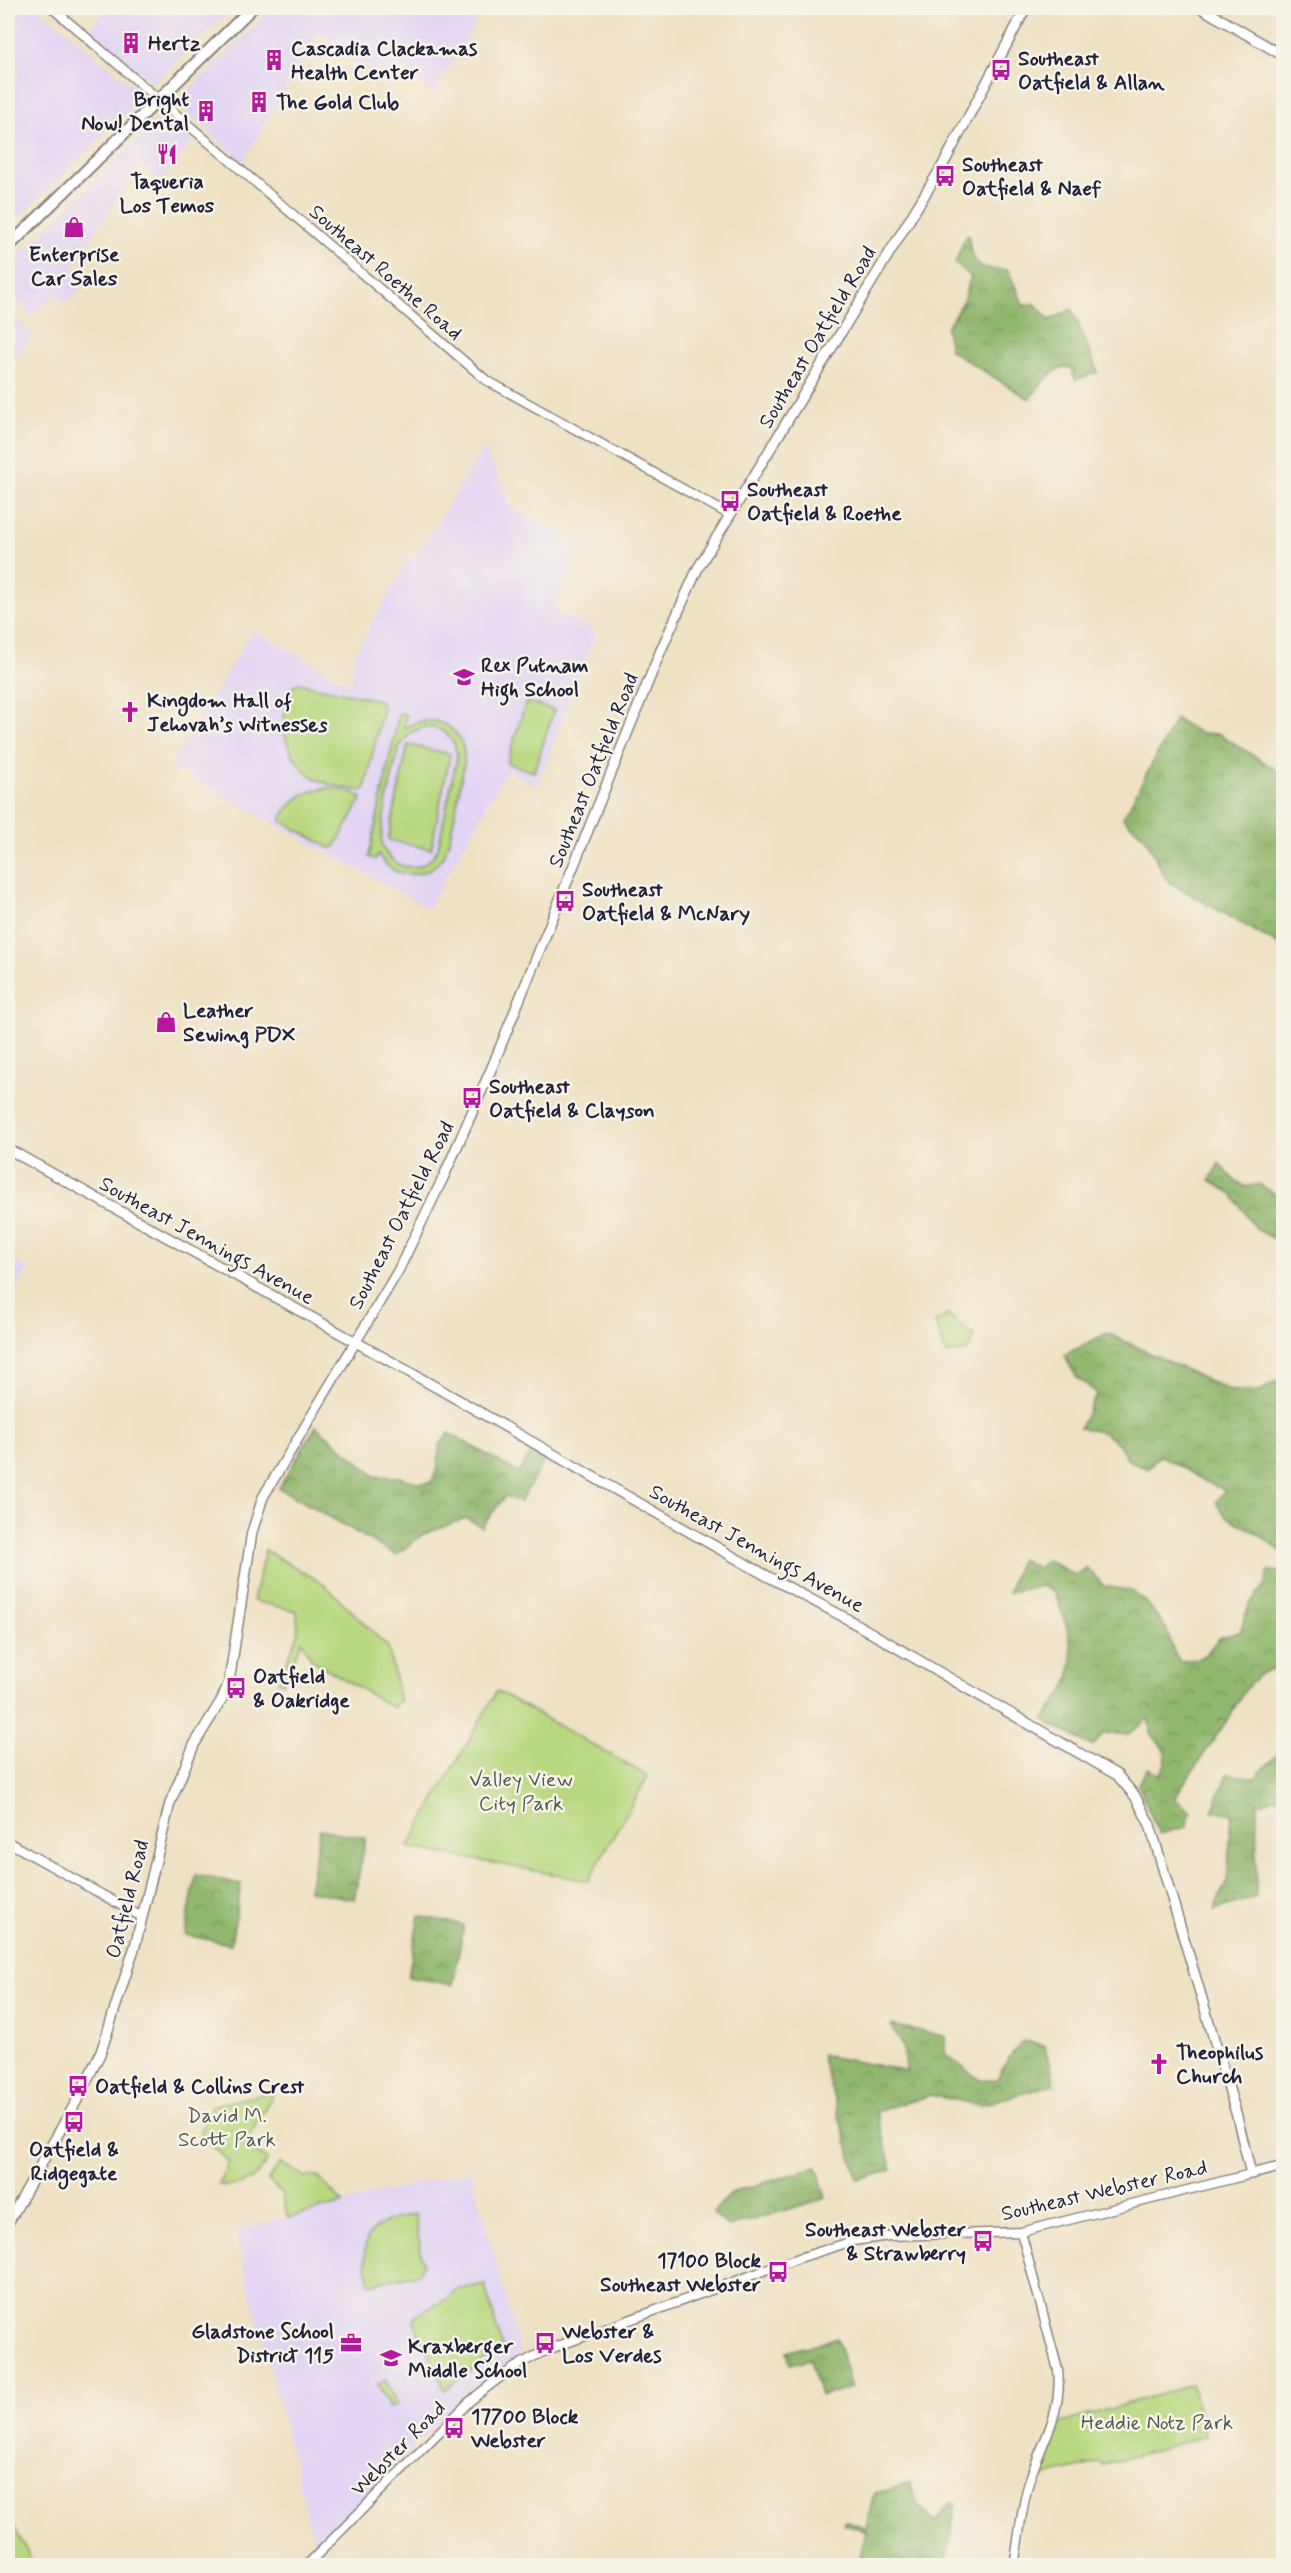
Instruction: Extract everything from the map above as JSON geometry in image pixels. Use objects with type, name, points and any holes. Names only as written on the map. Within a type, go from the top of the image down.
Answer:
[{"type":"main road","points":[[8,247],[252,8]]},
{"type":"main road","name":"Southeast Oatfield Road","points":[[246,1571],[254,1524],[263,1497],[398,1271],[463,1135],[679,608],[698,568],[944,163],[1026,8]]},
{"type":"main road","points":[[1201,8],[1284,56]]},
{"type":"main road","name":"Southeast Jennings Avenue","points":[[8,1149],[842,1616],[1121,1779],[1138,1800],[1150,1825],[1233,2105],[1251,2174]]},
{"type":"main road","name":"Oatfield Road","points":[[8,2223],[95,2065],[111,2024],[142,1917],[170,1803],[194,1745],[222,1699],[229,1682],[246,1571]]},
{"type":"main road","name":"Southeast Webster Road","points":[[1251,2174],[1284,2166]]},
{"type":"street","name":"Southeast Roethe Road","points":[[52,8],[486,380],[730,515]]},
{"type":"street","points":[[8,1842],[142,1917]]},
{"type":"street","name":"Southeast Webster Road","points":[[757,2273],[833,2247],[873,2238],[1021,2232],[1251,2174]]},
{"type":"street","points":[[1014,2565],[1026,2495],[1033,2470],[1055,2418],[1060,2390],[1058,2370],[1021,2232]]},
{"type":"street","name":"Webster Road","points":[[306,2565],[469,2402],[503,2374],[550,2349],[757,2273]]},
{"type":"shaded area","points":[[8,8],[38,8],[141,93],[141,98],[8,228],[8,91],[19,75],[8,65]]},
{"type":"shaded area","points":[[105,8],[234,8],[153,83],[91,30]]},
{"type":"shaded area","points":[[272,8],[484,8],[434,94],[398,65],[390,77],[377,67],[372,74],[319,32],[243,162],[176,103]]},
{"type":"shaded area","points":[[165,113],[194,139],[162,181],[141,165],[125,185],[73,266],[89,279],[66,304],[55,294],[33,316],[8,292],[8,266]]},
{"type":"shaded area","points":[[8,311],[34,336],[8,365]]},
{"type":"shaded area","name":"Rex Putnam High School","points":[[483,447],[505,490],[507,504],[578,545],[554,610],[596,631],[537,786],[507,770],[428,908],[171,766],[253,630],[350,684],[354,655],[410,557],[416,558]]},
{"type":"shaded area","points":[[8,1258],[28,1269],[8,1306]]},
{"type":"shaded area","name":"Kraxberger Middle School","points":[[470,2170],[521,2353],[472,2388],[315,2546],[235,2231]]},
{"type":"green space","points":[[969,235],[974,259],[978,264],[990,269],[1008,270],[1024,306],[1034,303],[1050,320],[1072,309],[1098,372],[1075,380],[1072,368],[1059,369],[1048,377],[1029,399],[950,350],[946,328],[962,304],[971,277],[955,263],[964,240]]},
{"type":"green space","points":[[298,683],[379,700],[383,707],[365,789],[361,791],[321,781],[309,774],[297,761],[285,736],[284,719],[292,687]]},
{"type":"green space","points":[[526,702],[554,710],[534,772],[507,763]]},
{"type":"green space","points":[[399,713],[406,715],[404,728],[427,721],[447,726],[461,741],[464,764],[453,825],[443,856],[430,869],[412,874],[392,869],[378,854],[376,859],[369,857]],"holes":[[[424,727],[431,727],[447,734],[454,744],[457,757],[438,848],[431,859],[425,863],[407,867],[393,861],[386,853],[382,843],[385,810],[400,746],[410,733]]]},
{"type":"green space","points":[[1176,719],[1199,733],[1219,734],[1283,774],[1283,947],[1167,881],[1145,837],[1123,818]]},
{"type":"green space","points":[[408,745],[450,754],[431,849],[388,840]]},
{"type":"green space","points":[[330,788],[352,792],[362,798],[335,847],[330,848],[281,821],[289,807],[300,797],[306,793]]},
{"type":"green space","points":[[1219,1163],[1233,1179],[1246,1187],[1259,1184],[1283,1199],[1283,1244],[1256,1229],[1232,1194],[1210,1180]]},
{"type":"green space","points":[[949,1315],[975,1337],[967,1351],[946,1354],[935,1322]]},
{"type":"green space","points":[[1107,1333],[1231,1391],[1260,1391],[1283,1378],[1283,1553],[1259,1534],[1225,1516],[1216,1502],[1225,1490],[1210,1484],[1160,1455],[1148,1469],[1127,1459],[1119,1444],[1102,1432],[1080,1428],[1097,1393],[1077,1378],[1064,1355]]},
{"type":"green space","points":[[316,1426],[375,1476],[399,1477],[420,1483],[432,1482],[438,1466],[439,1446],[449,1433],[519,1473],[532,1450],[546,1458],[520,1502],[505,1496],[482,1527],[466,1518],[424,1534],[396,1555],[279,1488]]},
{"type":"green space","points":[[265,1550],[323,1583],[388,1647],[400,1700],[393,1708],[312,1660],[302,1641],[283,1684],[278,1682],[298,1635],[297,1611],[253,1601]]},
{"type":"green space","points":[[1020,1559],[1038,1568],[1047,1560],[1075,1575],[1087,1568],[1104,1586],[1132,1591],[1147,1603],[1167,1630],[1174,1653],[1180,1661],[1199,1658],[1211,1649],[1218,1638],[1240,1632],[1249,1605],[1265,1584],[1268,1571],[1283,1572],[1283,1667],[1259,1674],[1242,1694],[1230,1716],[1174,1798],[1191,1812],[1186,1827],[1159,1834],[1138,1784],[1148,1768],[1159,1774],[1166,1757],[1163,1748],[1150,1733],[1149,1718],[1129,1734],[1102,1734],[1093,1747],[1044,1720],[1069,1680],[1072,1653],[1065,1622],[1054,1592],[1041,1586],[1008,1592]]},
{"type":"green space","name":"Valley View City Park","points":[[497,1691],[648,1776],[588,1881],[408,1847]]},
{"type":"green space","points":[[1283,1748],[1283,1795],[1257,1804],[1256,1897],[1214,1910],[1227,1880],[1232,1813],[1212,1812],[1227,1774],[1255,1778]]},
{"type":"green space","points":[[320,1829],[366,1838],[354,1899],[309,1891]]},
{"type":"green space","points":[[196,1875],[241,1884],[231,1944],[185,1935]]},
{"type":"green space","points":[[419,1916],[464,1925],[453,1985],[408,1977]]},
{"type":"green space","points":[[891,2025],[945,2036],[945,2054],[980,2080],[997,2079],[1009,2057],[1024,2041],[1044,2045],[1055,2084],[980,2105],[931,2095],[876,2111],[892,2170],[858,2180],[821,2055],[906,2071],[903,2046]]},
{"type":"green space","name":"David M. Scott Park","points":[[275,2091],[244,2145],[268,2159],[264,2166],[254,2177],[242,2184],[219,2185],[229,2162],[200,2134],[211,2106]]},
{"type":"green space","name":"David M. Scott Park","points":[[280,2163],[305,2177],[317,2176],[343,2203],[288,2218],[282,2194],[268,2180]]},
{"type":"green space","points":[[817,2167],[826,2198],[728,2227],[713,2213],[730,2193]]},
{"type":"green space","points":[[415,2214],[423,2265],[419,2274],[370,2284],[365,2254],[370,2234],[386,2222]]},
{"type":"green space","points":[[485,2285],[502,2347],[445,2390],[414,2322],[416,2315],[443,2301],[459,2289]]},
{"type":"green space","points":[[837,2338],[851,2388],[820,2396],[810,2359],[790,2364],[787,2352]]},
{"type":"green space","points":[[386,2380],[397,2405],[389,2408],[378,2384]]},
{"type":"green space","name":"Heddie Notz Park","points":[[1192,2385],[1205,2436],[1103,2465],[1102,2462],[1039,2477],[1061,2423]]},
{"type":"green space","points":[[909,2481],[918,2505],[936,2522],[952,2502],[955,2504],[947,2565],[923,2565],[900,2561],[899,2565],[858,2565],[866,2532],[844,2524],[846,2521],[866,2529],[874,2493],[890,2490]]},
{"type":"green space","points":[[8,2516],[34,2565],[8,2565]]},
{"type":"place","name":"Hertz","points":[[131,43]]},
{"type":"place","name":"Cascadia Clackamas Health Center","points":[[274,60]]},
{"type":"place","name":"Southeast Oatfield & Allan","points":[[1001,70]]},
{"type":"place","name":"The Gold Club","points":[[259,102]]},
{"type":"place","name":"Bright Now! Dental","points":[[206,111]]},
{"type":"place","name":"Taqueria Los Temos","points":[[167,154]]},
{"type":"place","name":"Southeast Oatfield & Naef","points":[[945,176]]},
{"type":"place","name":"Enterprise Car Sales","points":[[74,227]]},
{"type":"place","name":"Southeast Oatfield & Roethe","points":[[730,501]]},
{"type":"place","name":"Rex Putnam High School","points":[[464,677]]},
{"type":"place","name":"Kingdom Hall of Jehovah’s Witnesses","points":[[130,712]]},
{"type":"place","name":"Southeast Oatfield & McNary","points":[[565,901]]},
{"type":"place","name":"Leather Sewing PDX","points":[[166,1022]]},
{"type":"place","name":"Southeast Oatfield & Clayson","points":[[472,1098]]},
{"type":"place","name":"Oatfield & Oakridge","points":[[236,1688]]},
{"type":"place","name":"Theophilus Church","points":[[1159,2064]]},
{"type":"place","name":"Oatfield & Collins Crest","points":[[78,2086]]},
{"type":"place","name":"Oatfield & Ridgegate","points":[[74,2122]]},
{"type":"place","name":"Southeast Webster & Strawberry","points":[[983,2241]]},
{"type":"place","name":"17100 Block Southeast Webster","points":[[778,2272]]},
{"type":"place","name":"Gladstone School District 115","points":[[351,2343]]},
{"type":"place","name":"Webster & Los Verdes","points":[[545,2343]]},
{"type":"place","name":"Kraxberger Middle School","points":[[391,2358]]},
{"type":"place","name":"17700 Block Webster","points":[[454,2428]]}]
